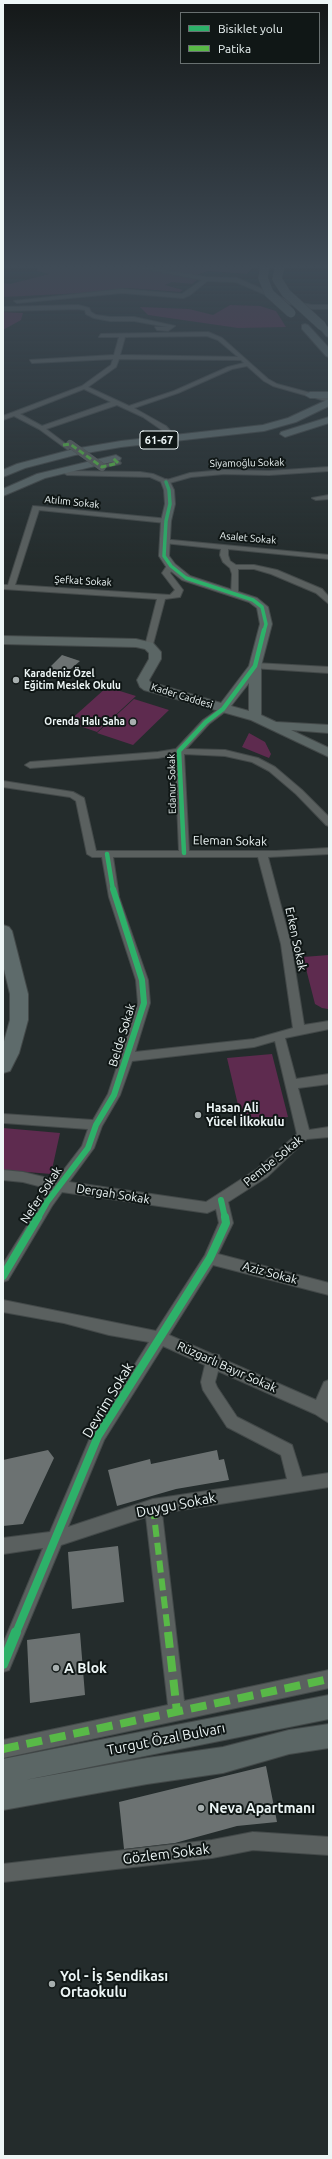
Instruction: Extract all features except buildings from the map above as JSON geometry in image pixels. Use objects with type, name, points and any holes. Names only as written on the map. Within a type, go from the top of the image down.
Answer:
[{"type":"main road","name":"61-67","points":[[310,395],[327,399]]},
{"type":"main road","points":[[306,414],[318,401],[310,395]]},
{"type":"main road","name":"61-67","points":[[3,474],[22,466],[74,452],[121,444],[264,428],[316,410],[327,399]]},
{"type":"main road","name":"61-67","points":[[189,448],[286,434],[329,420]]},
{"type":"main road","name":"61-67","points":[[3,467],[67,446],[121,444]]},
{"type":"main road","name":"61-67","points":[[3,485],[32,472],[83,461],[128,455],[41,476],[3,493]]},
{"type":"main road","points":[[3,931],[19,994],[19,1020],[3,1071]]},
{"type":"street","points":[[3,418],[84,387],[113,367]]},
{"type":"street","points":[[129,408],[176,392],[235,367]]},
{"type":"street","points":[[250,367],[266,380],[275,385],[310,395]]},
{"type":"street","points":[[84,387],[155,422],[169,434]]},
{"type":"street","points":[[41,428],[116,403]]},
{"type":"street","points":[[15,414],[41,428],[102,467],[118,463],[113,458]]},
{"type":"street","name":"Siyamoğlu Sokak","points":[[166,482],[190,475],[224,472],[269,473],[329,469]]},
{"type":"street","points":[[67,473],[140,474],[151,475],[166,482],[169,490],[170,504],[166,521],[164,556],[170,566],[186,578],[253,600],[262,607],[266,624],[255,666],[255,717]]},
{"type":"street","points":[[316,498],[329,497]]},
{"type":"street","name":"Atılım Sokak","points":[[7,587],[36,508],[166,521]]},
{"type":"street","name":"Asalet Sokak","points":[[164,541],[329,556]]},
{"type":"street","points":[[225,546],[224,555],[227,562],[234,567],[254,567],[286,576],[319,591],[329,602]]},
{"type":"street","points":[[3,640],[136,642],[149,646],[162,596],[177,595],[179,590],[166,573],[170,566]]},
{"type":"street","points":[[234,567],[236,574],[234,593]]},
{"type":"street","name":"Şefkat Sokak","points":[[7,587],[162,596]]},
{"type":"street","name":"Kader Caddesi","points":[[149,646],[155,652],[155,660],[143,680],[144,684],[159,691],[255,717],[329,753]]},
{"type":"street","points":[[255,666],[329,670]]},
{"type":"street","points":[[223,709],[255,666]]},
{"type":"street","name":"Edanur Sokak","points":[[184,853],[179,751],[206,722],[223,709]]},
{"type":"street","points":[[270,724],[329,729]]},
{"type":"street","points":[[30,765],[158,756],[179,751],[226,753],[255,760],[272,769],[300,792],[329,823]]},
{"type":"street","points":[[3,784],[73,795],[81,800],[92,854],[107,854]]},
{"type":"street","name":"Eleman Sokak","points":[[107,854],[262,854],[329,851]]},
{"type":"street","name":"Belde Sokak","points":[[96,1125],[114,1095],[128,1057],[144,1003],[142,980],[114,897],[107,854]]},
{"type":"street","name":"Erken Sokak","points":[[262,854],[286,944],[299,1030]]},
{"type":"street","points":[[128,1057],[254,1043],[299,1030],[329,1025]]},
{"type":"street","points":[[280,1036],[290,1084],[304,1135]]},
{"type":"street","points":[[290,1084],[329,1079]]},
{"type":"street","points":[[4,1118],[96,1125]]},
{"type":"street","name":"Nefer Sokak","points":[[3,1276],[59,1186],[88,1148],[96,1125]]},
{"type":"street","name":"Pembe Sokak","points":[[221,1200],[262,1173],[304,1135],[329,1132]]},
{"type":"street","name":"Dergah Sokak","points":[[3,1175],[23,1177],[59,1186],[207,1208],[221,1200]]},
{"type":"street","name":"Devrim Sokak","points":[[3,1664],[98,1436],[210,1258],[226,1222],[221,1200]]},
{"type":"street","name":"Aziz Sokak","points":[[210,1258],[329,1289]]},
{"type":"street","name":"Rüzgarlı Bayır Sokak","points":[[3,1306],[64,1317],[109,1329],[160,1338],[214,1360],[324,1413]]},
{"type":"street","points":[[214,1360],[208,1382],[210,1390],[232,1422],[287,1450],[296,1485]]},
{"type":"street","points":[[324,1413],[329,1387]]},
{"type":"street","name":"Duygu Sokak","points":[[3,1546],[36,1543],[54,1539],[153,1507],[329,1480]]},
{"type":"street","points":[[153,1507],[177,1712]]},
{"type":"street","points":[[3,1749],[329,1679]]},
{"type":"street","name":"Turgut Özal Bulvarı","points":[[3,1772],[329,1707]]},
{"type":"street","points":[[3,1797],[147,1771],[223,1760],[289,1742],[329,1736]]},
{"type":"street","name":"Gözlem Sokak","points":[[3,1873],[212,1849],[253,1841],[329,1846]]},
{"type":"shaded area","name":"Orenda Halı Saha","points":[[107,687],[136,696],[97,732],[68,722]]},
{"type":"shaded area","name":"Orenda Halı Saha","points":[[134,699],[169,710],[133,745],[97,733]]},
{"type":"shaded area","points":[[249,733],[265,742],[271,754],[269,758],[242,747]]},
{"type":"shaded area","points":[[329,955],[328,1009],[322,1008],[315,1004],[303,957]]},
{"type":"shaded area","points":[[272,1054],[288,1117],[242,1122],[227,1058]]},
{"type":"shaded area","points":[[3,1128],[60,1133],[51,1174],[3,1170]]},
{"type":"marked path","points":[[63,445],[70,444],[102,467],[118,463],[113,458]]},
{"type":"marked path","points":[[153,1507],[177,1712]]},
{"type":"marked path","points":[[3,1749],[329,1679]]},
{"type":"cycle path","points":[[166,482],[169,490],[170,504],[166,521],[164,556],[171,566],[186,578],[253,600],[262,607],[266,624],[255,666],[223,709],[206,722],[179,751],[184,853]]},
{"type":"cycle path","points":[[3,1276],[47,1202],[88,1148],[96,1125],[114,1095],[144,1003],[142,980],[114,897],[107,854]]},
{"type":"cycle path","points":[[3,1664],[98,1436],[210,1258],[226,1223],[221,1200]]},
{"type":"place","name":"Karadeniz Özel Eğitim Meslek Okulu","points":[[16,680]]},
{"type":"place","name":"Orenda Halı Saha","points":[[133,722]]},
{"type":"place","name":"Hasan Ali Yücel İlkokulu","points":[[198,1115]]},
{"type":"place","name":"A Blok","points":[[56,1668]]},
{"type":"place","name":"Neva Apartmanı","points":[[201,1808]]},
{"type":"place","name":"Yol - İş Sendikası Ortaokulu","points":[[52,1984]]}]
